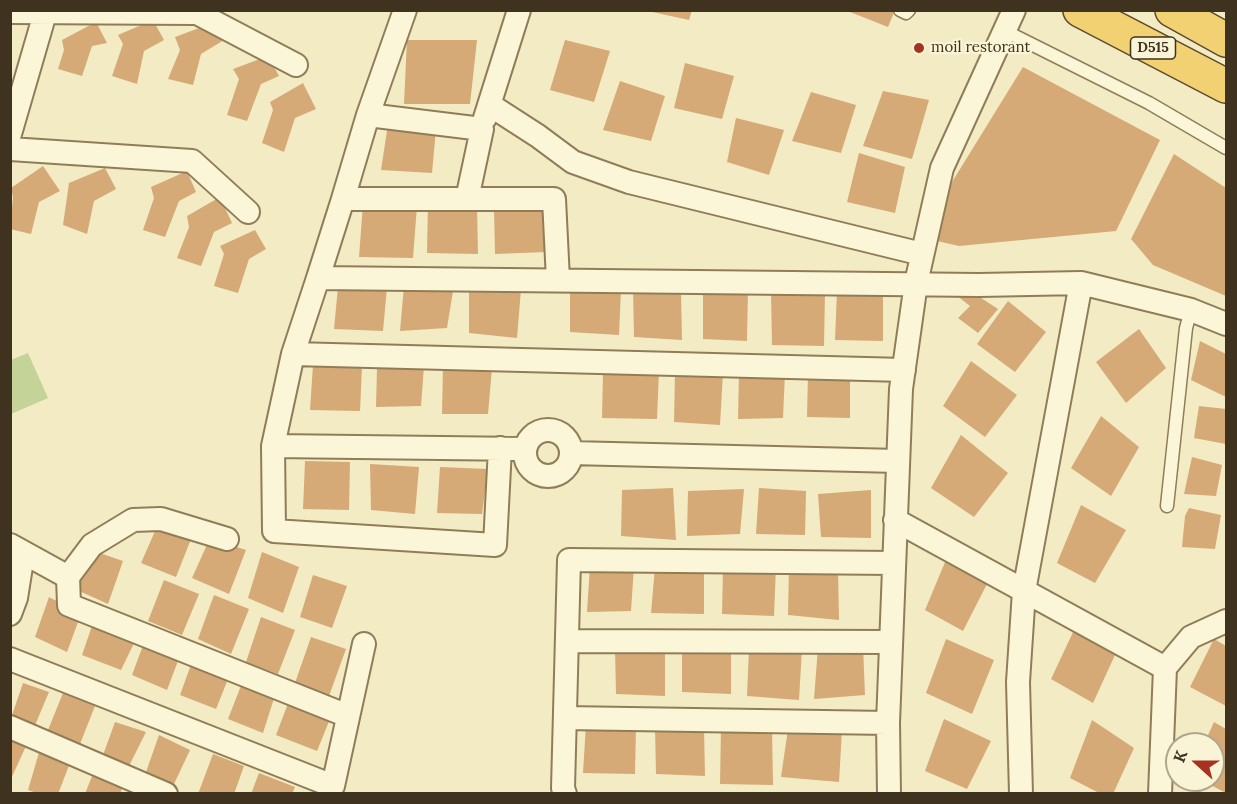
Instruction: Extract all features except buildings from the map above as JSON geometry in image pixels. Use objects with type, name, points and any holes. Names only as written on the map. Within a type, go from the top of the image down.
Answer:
[{"type":"highway","name":"D515","points":[[1080,10],[1227,86]]},
{"type":"highway","name":"D515","points":[[1172,10],[1227,40]]},
{"type":"street","points":[[405,10],[368,115],[344,199],[293,354],[273,446],[274,531],[495,545],[500,448]]},
{"type":"street","points":[[467,199],[482,129],[519,10]]},
{"type":"street","points":[[10,134],[46,11]]},
{"type":"street","points":[[10,12],[197,13],[296,65]]},
{"type":"street","points":[[889,794],[888,723],[898,462],[904,370],[916,283],[942,168],[1009,21]]},
{"type":"street","points":[[490,105],[538,135],[573,162],[629,182],[922,254]]},
{"type":"street","points":[[368,115],[482,129]]},
{"type":"street","points":[[10,149],[192,161],[248,212]]},
{"type":"street","points":[[344,199],[554,199],[558,280]]},
{"type":"street","points":[[318,278],[979,285],[1081,283],[1191,310],[1227,324]]},
{"type":"street","points":[[1021,794],[1018,682],[1024,591],[1081,283]]},
{"type":"street","points":[[293,354],[904,370]]},
{"type":"street","points":[[546,430],[554,431],[566,439],[571,453],[569,461],[560,473],[545,476],[538,474],[527,464],[525,449],[532,436],[546,430]]},
{"type":"street","points":[[273,446],[525,449]]},
{"type":"street","points":[[571,453],[898,462]]},
{"type":"street","points":[[227,539],[161,519],[133,520],[92,545],[68,577],[69,605],[348,716]]},
{"type":"street","points":[[896,520],[1165,668]]},
{"type":"street","points":[[10,614],[16,598],[17,550],[68,577]]},
{"type":"street","points":[[565,794],[569,560],[894,563]]},
{"type":"street","points":[[1160,794],[1165,668],[1191,637],[1227,621]]},
{"type":"street","points":[[567,641],[891,642]]},
{"type":"street","points":[[10,659],[331,790],[364,645]]},
{"type":"street","points":[[565,718],[888,723]]},
{"type":"street","points":[[10,727],[166,794]]},
{"type":"lane","points":[[900,10],[906,13],[909,10]]},
{"type":"lane","points":[[1009,21],[1227,148]]},
{"type":"lane","points":[[1167,506],[1186,328],[1191,310]]},
{"type":"green space","points":[[28,353],[48,398],[11,414],[11,360]]},
{"type":"place","name":"moil restorant","points":[[919,48]]}]
